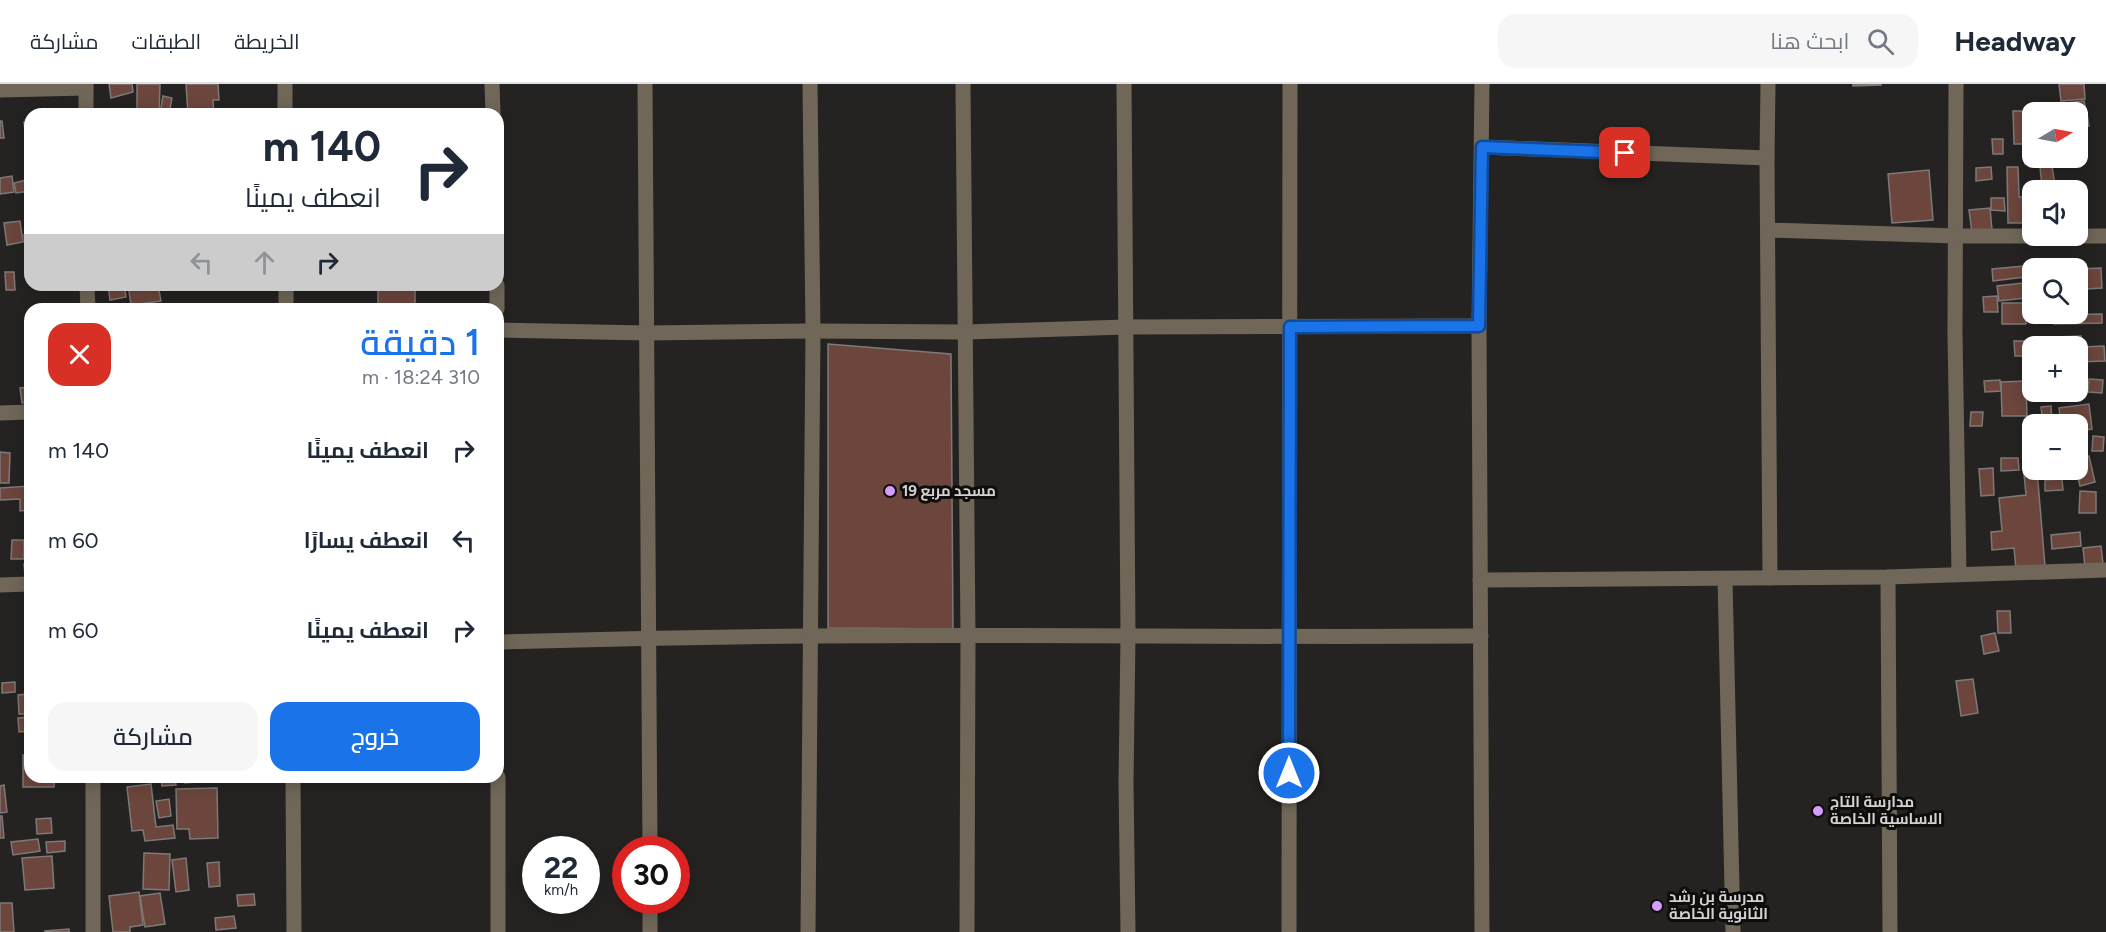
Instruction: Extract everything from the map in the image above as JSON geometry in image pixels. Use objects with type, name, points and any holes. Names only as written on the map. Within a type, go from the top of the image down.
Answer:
[{"type":"street","points":[[285,84],[285,108]]},
{"type":"street","points":[[492,84],[492,108]]},
{"type":"street","points":[[645,84],[650,836]]},
{"type":"street","points":[[808,932],[813,331],[810,84]]},
{"type":"street","points":[[963,84],[968,637],[967,932]]},
{"type":"street","points":[[1124,84],[1128,932]]},
{"type":"street","points":[[1289,932],[1290,84]]},
{"type":"street","points":[[1482,84],[1479,326],[1482,932]]},
{"type":"street","points":[[1768,84],[1770,578]]},
{"type":"street","points":[[1956,84],[1955,333],[1959,574]]},
{"type":"street","points":[[0,90],[86,86],[86,108]]},
{"type":"street","points":[[1482,147],[1767,158]]},
{"type":"street","points":[[1768,230],[1956,236],[2106,236]]},
{"type":"street","points":[[504,330],[647,333],[966,332],[1126,327],[1479,326]]},
{"type":"street","points":[[0,413],[24,412]]},
{"type":"street","points":[[1480,580],[1888,577],[2106,570]]},
{"type":"street","points":[[1888,577],[1890,932]]},
{"type":"street","points":[[1725,579],[1734,932]]},
{"type":"street","points":[[0,585],[24,584]]},
{"type":"street","points":[[504,642],[811,636],[1128,635],[1290,638],[1481,636]]},
{"type":"street","points":[[93,783],[93,932]]},
{"type":"street","points":[[293,783],[294,932]]},
{"type":"street","points":[[498,783],[498,932]]},
{"type":"street","points":[[650,914],[650,932]]},
{"type":"building","points":[[109,84],[132,84],[133,92],[111,98]]},
{"type":"building","points":[[137,84],[160,84],[159,108],[137,108]]},
{"type":"building","points":[[186,84],[218,84],[219,100],[213,100],[214,108],[188,108]]},
{"type":"building","points":[[1853,84],[1881,84],[1881,85],[1853,86]]},
{"type":"building","points":[[2059,84],[2084,84],[2085,99],[2061,101]]},
{"type":"building","points":[[163,96],[172,98],[170,108],[161,108]]},
{"type":"building","points":[[2013,111],[2022,111],[2022,144],[2014,144]]},
{"type":"building","points":[[0,121],[2,121],[4,138],[0,138]]},
{"type":"building","points":[[1992,139],[2003,139],[2003,154],[1993,154]]},
{"type":"building","points":[[1991,167],[1992,179],[1976,181],[1976,168]]},
{"type":"building","points":[[2007,167],[2018,167],[2019,197],[2022,197],[2022,223],[2008,223]]},
{"type":"building","points":[[2040,168],[2052,168],[2054,180],[2041,180]]},
{"type":"building","points":[[1929,170],[1933,220],[1892,223],[1888,174]]},
{"type":"building","points":[[12,176],[14,192],[0,194],[0,178]]},
{"type":"building","points":[[24,180],[24,192],[16,193],[14,183]]},
{"type":"building","points":[[1991,198],[2004,198],[2005,211],[1991,210]]},
{"type":"building","points":[[1990,208],[1992,230],[1972,233],[1969,210]]},
{"type":"building","points":[[20,221],[23,242],[7,245],[4,223]]},
{"type":"building","points":[[2022,266],[2022,277],[1993,281],[1992,269]]},
{"type":"building","points":[[2101,268],[2102,288],[2088,289],[2088,269]]},
{"type":"building","points":[[5,272],[14,272],[15,290],[6,290]]},
{"type":"building","points":[[2022,283],[2022,298],[1999,301],[1997,286]]},
{"type":"building","points":[[109,291],[125,291],[126,297],[110,300]]},
{"type":"building","points":[[129,291],[159,291],[161,301],[131,303]]},
{"type":"building","points":[[378,291],[415,291],[415,303],[378,303]]},
{"type":"building","points":[[1997,296],[1998,312],[1984,312],[1983,297]]},
{"type":"building","points":[[2002,303],[2022,303],[2022,324],[2002,324]]},
{"type":"building","points":[[2088,314],[2102,314],[2102,323],[2088,323]]},
{"type":"building","points":[[2014,341],[2022,341],[2022,356],[2015,356]]},
{"type":"building","name":"مسجد مربع 19","points":[[828,344],[951,354],[953,629],[828,628]]},
{"type":"building","points":[[2104,346],[2105,361],[2088,362],[2088,347]]},
{"type":"building","points":[[2089,379],[2103,380],[2102,393],[2088,392]]},
{"type":"building","points":[[2000,380],[2001,391],[1985,392],[1984,381]]},
{"type":"building","points":[[2022,381],[2022,402],[2027,402],[2027,414],[2002,416],[2001,382]]},
{"type":"building","points":[[20,388],[24,388],[24,403],[22,403]]},
{"type":"building","points":[[2089,404],[2092,429],[2088,430],[2088,414],[2060,414],[2059,408]]},
{"type":"building","points":[[2051,406],[2051,414],[2042,414],[2041,407]]},
{"type":"building","points":[[1971,412],[1983,412],[1982,426],[1970,426]]},
{"type":"building","points":[[2093,436],[2104,437],[2103,451],[2092,451]]},
{"type":"building","points":[[0,452],[10,453],[9,483],[0,483]]},
{"type":"building","points":[[2088,456],[2095,482],[2080,486],[2078,480],[2088,480]]},
{"type":"building","points":[[2001,458],[2018,458],[2019,470],[2001,471]]},
{"type":"building","points":[[1993,468],[1994,495],[1981,496],[1979,469]]},
{"type":"building","points":[[2025,480],[2038,480],[2045,566],[2016,569],[2014,548],[1992,550],[1991,532],[2002,531],[1999,498],[2026,495]]},
{"type":"building","points":[[2045,480],[2062,480],[2063,490],[2045,491]]},
{"type":"building","points":[[24,486],[24,511],[20,511],[20,499],[0,500],[0,488]]},
{"type":"building","points":[[2080,491],[2096,492],[2096,513],[2079,513]]},
{"type":"building","points":[[2080,532],[2081,546],[2052,549],[2051,535]]},
{"type":"building","points":[[12,540],[24,540],[24,559],[11,559]]},
{"type":"building","points":[[2101,546],[2103,564],[2085,567],[2083,548]]},
{"type":"building","points":[[1997,611],[2010,611],[2011,633],[1998,633]]},
{"type":"building","points":[[1995,633],[1999,651],[1984,654],[1981,636]]},
{"type":"building","points":[[1973,679],[1978,713],[1961,716],[1956,681]]},
{"type":"building","points":[[15,682],[15,692],[2,693],[2,683]]},
{"type":"building","points":[[24,694],[24,714],[19,714],[18,695]]},
{"type":"building","points":[[18,718],[24,718],[24,732],[19,732]]},
{"type":"building","points":[[24,755],[24,783],[54,783],[54,787],[23,787]]},
{"type":"building","points":[[162,783],[176,783],[176,785],[162,786]]},
{"type":"building","points":[[151,784],[156,827],[173,825],[175,838],[145,841],[143,830],[132,831],[127,787]]},
{"type":"building","points":[[4,785],[7,812],[0,813],[0,786]]},
{"type":"building","points":[[217,788],[218,838],[190,839],[189,829],[177,829],[176,789]]},
{"type":"building","points":[[169,799],[171,816],[159,818],[156,801]]},
{"type":"building","points":[[0,816],[2,816],[4,838],[0,838]]},
{"type":"building","points":[[51,818],[52,833],[37,834],[36,819]]},
{"type":"building","points":[[38,839],[40,851],[13,855],[11,842]]},
{"type":"building","points":[[65,841],[65,851],[47,853],[46,842]]},
{"type":"building","points":[[144,853],[170,854],[169,890],[143,889]]},
{"type":"building","points":[[52,856],[54,888],[25,890],[22,858]]},
{"type":"building","points":[[186,858],[189,890],[176,892],[172,860]]},
{"type":"building","points":[[219,862],[220,886],[209,887],[207,863]]},
{"type":"building","points":[[139,892],[143,925],[130,927],[130,932],[113,932],[109,896]]},
{"type":"building","points":[[160,893],[165,924],[145,927],[140,896]]},
{"type":"building","points":[[254,894],[255,905],[238,906],[237,895]]},
{"type":"building","points":[[0,903],[12,903],[14,932],[0,932]]},
{"type":"building","points":[[234,916],[236,928],[216,930],[215,918]]},
{"type":"building","points":[[69,929],[69,932],[45,932],[45,931]]},
{"type":"place","name":"مسجد مربع 19","points":[[890,491]]},
{"type":"place","name":"مدارسة التاج الاساسية الخاصة","points":[[1818,811]]},
{"type":"place","name":"مدرسة بن رشد الثانوية الخاصة","points":[[1657,906]]},
{"type":"route","points":[[1289,773],[1290,327],[1479,326],[1482,147],[1625,153]]}]
